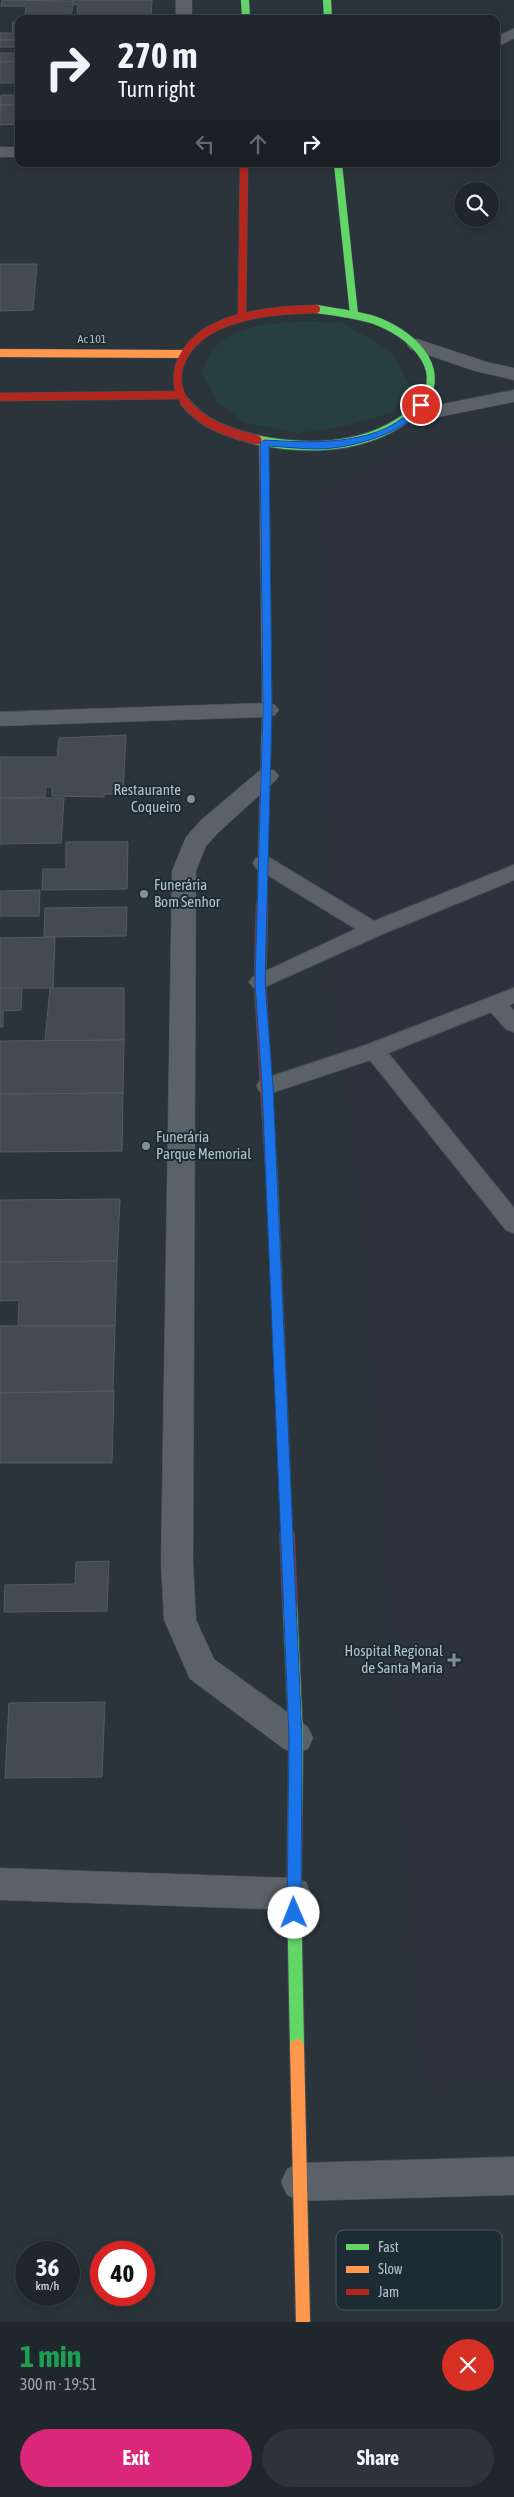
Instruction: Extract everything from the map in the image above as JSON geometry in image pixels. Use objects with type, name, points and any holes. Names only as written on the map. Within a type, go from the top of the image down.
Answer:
[{"type":"street","points":[[184,0],[184,15]]},
{"type":"street","points":[[245,0],[246,15]]},
{"type":"street","points":[[327,0],[328,15]]},
{"type":"street","points":[[0,152],[15,152]]},
{"type":"street","points":[[242,316],[244,167]]},
{"type":"street","points":[[338,167],[354,314]]},
{"type":"street","points":[[514,374],[482,367],[417,345],[390,326],[354,314],[316,309],[278,310],[242,316],[217,326],[204,334],[183,354],[175,374],[180,395],[197,415],[226,432],[264,443],[320,446],[373,437],[412,416],[514,396]]},
{"type":"street","points":[[412,416],[430,393],[432,368],[417,345]]},
{"type":"street","name":"Ac 101","points":[[0,353],[183,354]]},
{"type":"street","points":[[0,397],[180,395]]},
{"type":"street","points":[[264,443],[267,710],[260,982],[268,1086],[296,1738],[294,1894],[303,2322]]},
{"type":"street","points":[[0,719],[267,710]]},
{"type":"street","points":[[266,776],[195,843],[184,871],[177,1563],[180,1620],[202,1670],[296,1738]]},
{"type":"street","points":[[0,1884],[294,1894]]},
{"type":"street","points":[[300,2182],[514,2176]]},
{"type":"lane","points":[[500,41],[514,33]]},
{"type":"lane","points":[[263,863],[373,930]]},
{"type":"lane","points":[[260,982],[373,930],[514,872]]},
{"type":"lane","points":[[268,1086],[374,1050],[505,999],[514,1024]]},
{"type":"lane","points":[[374,1050],[514,1224]]},
{"type":"shaded area","name":"Hospital Regional de Santa Maria","points":[[514,443],[514,2082],[422,2084],[364,1239],[343,1059],[330,969],[323,493],[409,444]]},
{"type":"green space","points":[[303,321],[343,323],[392,352],[411,387],[392,413],[345,426],[298,433],[245,423],[217,402],[202,373],[211,352],[220,343],[230,336],[253,327]]},
{"type":"building","points":[[2,0],[73,1],[72,13],[66,13],[66,15],[25,15],[26,6],[1,6]]},
{"type":"building","points":[[73,0],[152,0],[151,15],[77,15],[78,4],[73,5]]},
{"type":"building","points":[[13,22],[15,22],[15,40],[0,40],[0,33],[12,33]]},
{"type":"building","points":[[0,40],[15,40],[15,47],[0,47]]},
{"type":"building","points":[[0,53],[15,53],[15,61],[0,62]]},
{"type":"building","points":[[15,61],[15,83],[0,83],[0,62]]},
{"type":"building","points":[[1,95],[15,95],[15,105],[0,105]]},
{"type":"building","points":[[0,105],[15,105],[15,124],[0,125]]},
{"type":"building","points":[[0,264],[37,264],[33,310],[0,311]]},
{"type":"building","points":[[126,735],[123,794],[104,794],[104,797],[52,796],[52,787],[46,787],[45,797],[0,798],[0,757],[57,757],[59,738]]},
{"type":"building","points":[[0,798],[64,798],[61,843],[0,844]]},
{"type":"building","points":[[66,842],[128,842],[127,889],[42,890],[43,869],[66,869]]},
{"type":"building","points":[[40,890],[39,916],[0,916],[0,891]]},
{"type":"building","points":[[127,907],[126,936],[44,937],[45,908]]},
{"type":"building","points":[[55,937],[53,988],[0,988],[0,938]]},
{"type":"building","points":[[0,988],[22,988],[21,1010],[3,1011],[3,1027],[0,1027]]},
{"type":"building","points":[[50,988],[124,988],[124,1040],[45,1041]]},
{"type":"building","points":[[124,1040],[123,1093],[0,1094],[0,1041]]},
{"type":"building","points":[[123,1093],[122,1151],[0,1152],[0,1094]]},
{"type":"building","points":[[120,1199],[117,1261],[0,1262],[0,1200]]},
{"type":"building","points":[[117,1261],[115,1326],[18,1326],[19,1300],[0,1301],[0,1262]]},
{"type":"building","points":[[0,1326],[115,1326],[113,1391],[0,1393]]},
{"type":"building","points":[[114,1391],[112,1463],[0,1463],[0,1393]]},
{"type":"building","points":[[109,1561],[107,1611],[4,1612],[5,1585],[75,1584],[76,1562]]},
{"type":"building","points":[[105,1702],[102,1777],[5,1778],[9,1703]]},
{"type":"traffic: fast","points":[[245,0],[246,15]]},
{"type":"traffic: fast","points":[[327,0],[328,15]]},
{"type":"traffic: fast","points":[[338,167],[354,314]]},
{"type":"traffic: fast","points":[[257,440],[277,444],[323,446],[347,443],[370,437],[391,429],[410,417],[424,402],[430,389],[432,376],[428,363],[421,352],[401,333],[376,321],[316,309]]},
{"type":"traffic: fast","points":[[290,1605],[296,1738],[294,1894],[297,2046]]},
{"type":"traffic: slow","points":[[0,353],[183,354]]},
{"type":"traffic: slow","points":[[263,859],[267,710],[264,443]]},
{"type":"traffic: slow","points":[[272,1182],[282,1415]]},
{"type":"traffic: slow","points":[[297,2046],[303,2322]]},
{"type":"traffic: jam","points":[[242,316],[244,167]]},
{"type":"traffic: jam","points":[[257,440],[219,428],[192,411],[183,399],[178,386],[181,360],[200,337],[227,322],[264,313],[316,309]]},
{"type":"traffic: jam","points":[[0,397],[180,395]]},
{"type":"traffic: jam","points":[[263,859],[260,982],[272,1182]]},
{"type":"traffic: jam","points":[[282,1415],[290,1605]]},
{"type":"place","name":"Restaurante Coqueiro","points":[[191,799]]},
{"type":"place","name":"Funerária Bom Senhor","points":[[144,894]]},
{"type":"place","name":"Funerária Parque Memorial","points":[[146,1146]]},
{"type":"place","name":"Hospital Regional de Santa Maria","points":[[454,1660]]},
{"type":"route","points":[[294,1913],[296,1738],[268,1086],[260,982],[267,710],[264,443],[320,446],[373,437],[412,416],[421,405]]}]
